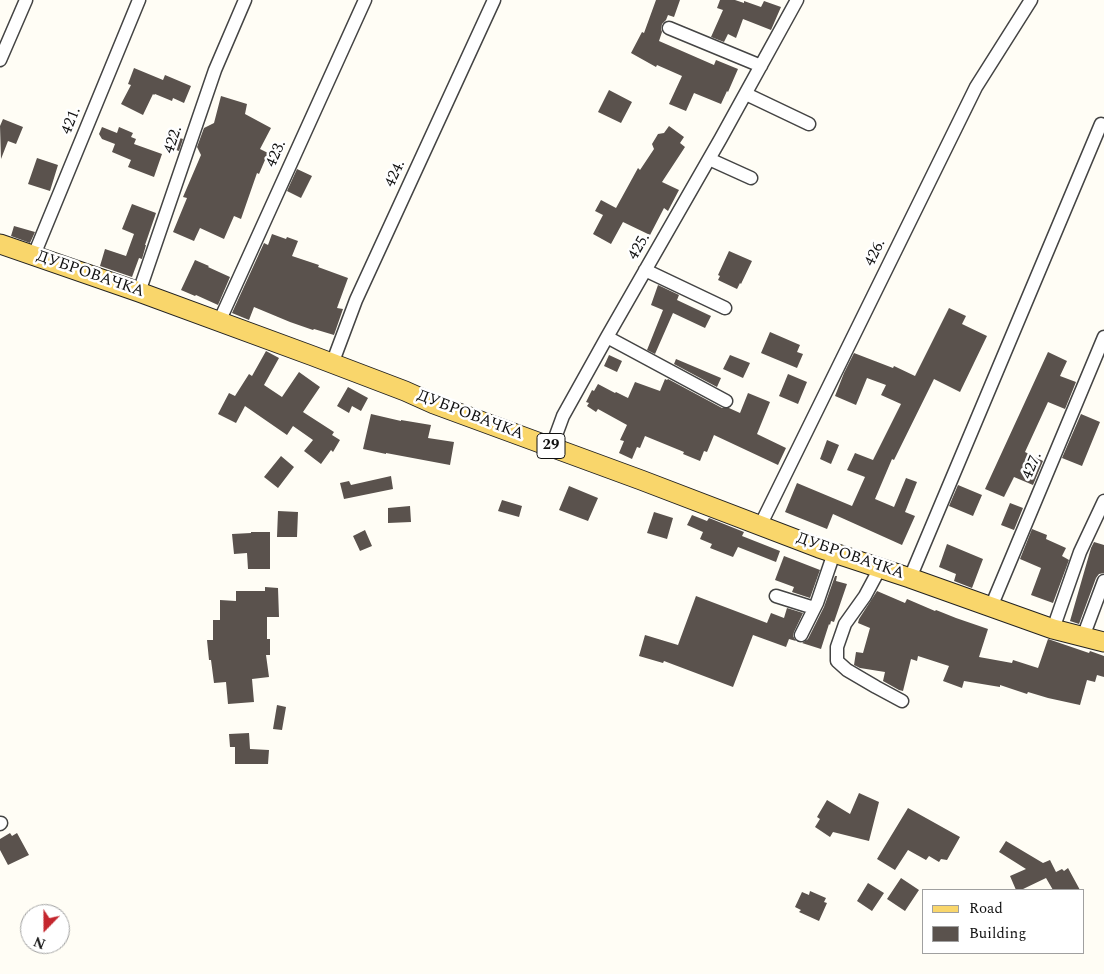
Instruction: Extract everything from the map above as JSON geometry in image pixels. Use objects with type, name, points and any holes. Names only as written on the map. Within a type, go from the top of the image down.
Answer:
[{"type":"main road","name":"ДУБРОВАЧКА","points":[[0,244],[139,292],[834,553],[1053,628],[1104,642]]},
{"type":"street","points":[[0,60],[26,0]]},
{"type":"street","name":"421.","points":[[34,255],[139,0]]},
{"type":"street","name":"422.","points":[[139,292],[215,70],[245,0]]},
{"type":"street","name":"423.","points":[[219,322],[364,0]]},
{"type":"street","name":"424.","points":[[332,364],[356,300],[494,0]]},
{"type":"street","name":"425.","points":[[552,446],[563,416],[746,94],[797,0]]},
{"type":"street","name":"426.","points":[[760,526],[976,87],[1032,0]]},
{"type":"street","points":[[669,28],[761,66]]},
{"type":"street","points":[[746,94],[809,124]]},
{"type":"street","points":[[910,578],[1101,124]]},
{"type":"street","points":[[709,159],[751,178]]},
{"type":"street","points":[[645,270],[725,308]]},
{"type":"street","points":[[607,337],[726,401]]},
{"type":"street","name":"427.","points":[[991,607],[1104,337]]},
{"type":"street","points":[[1053,628],[1080,552],[1104,501]]},
{"type":"street","points":[[801,635],[814,608],[834,553]]},
{"type":"street","points":[[880,568],[865,596],[845,624],[837,647],[837,661],[847,670],[902,701]]},
{"type":"street","points":[[1084,637],[1104,581]]},
{"type":"street","points":[[776,596],[814,608]]},
{"type":"building","points":[[656,0],[680,0],[674,17],[668,15],[662,24],[659,41],[714,65],[716,60],[738,69],[721,104],[694,93],[686,111],[669,104],[682,76],[657,65],[656,67],[631,53],[642,32],[644,33]]},
{"type":"building","points":[[720,0],[735,0],[744,3],[744,1],[761,7],[764,1],[781,7],[771,30],[743,19],[736,38],[728,34],[724,42],[711,37],[723,10],[717,8]]},
{"type":"building","points":[[134,68],[163,80],[165,75],[191,86],[184,103],[173,98],[172,101],[153,94],[143,115],[121,104],[131,85],[128,84]]},
{"type":"building","points":[[609,90],[632,102],[621,123],[598,112]]},
{"type":"building","points":[[221,96],[247,104],[245,114],[271,128],[260,149],[268,153],[259,174],[257,173],[241,219],[234,216],[224,239],[200,228],[194,241],[173,232],[187,198],[183,197],[201,155],[197,147],[204,128],[214,123]]},
{"type":"building","points":[[3,119],[23,127],[16,144],[8,141],[1,159],[0,126]]},
{"type":"building","points":[[669,126],[684,137],[680,143],[685,147],[662,182],[679,190],[668,211],[664,208],[650,235],[623,222],[611,244],[593,234],[603,215],[595,211],[601,200],[616,208],[638,168],[640,170],[654,149],[652,144],[658,134],[664,133]]},
{"type":"building","points":[[102,127],[117,133],[119,127],[133,133],[131,137],[136,139],[134,144],[162,154],[154,177],[128,167],[131,160],[112,152],[115,144],[102,139],[99,134]]},
{"type":"building","points":[[167,134],[183,139],[179,151],[164,146]]},
{"type":"building","points":[[37,158],[58,165],[50,191],[28,184]]},
{"type":"building","points":[[297,169],[312,176],[301,198],[287,191]]},
{"type":"building","points":[[132,204],[156,213],[142,259],[139,258],[132,277],[100,266],[105,249],[126,256],[134,234],[122,229]]},
{"type":"building","points":[[14,226],[35,232],[30,243],[11,236]]},
{"type":"building","points":[[272,234],[298,241],[292,256],[348,278],[337,308],[343,309],[334,335],[290,322],[254,307],[249,320],[232,313],[264,243],[268,245]]},
{"type":"building","points":[[729,251],[752,261],[737,289],[718,280],[720,276],[718,275]]},
{"type":"building","points":[[195,260],[230,277],[218,305],[181,290]]},
{"type":"building","points":[[658,285],[679,295],[677,300],[711,316],[705,328],[673,313],[655,354],[647,350],[663,310],[651,305]]},
{"type":"building","points":[[949,308],[966,316],[962,324],[987,336],[960,392],[934,379],[894,460],[892,459],[875,499],[894,507],[906,478],[917,482],[905,512],[915,516],[902,545],[833,514],[827,529],[785,512],[797,483],[852,506],[865,477],[847,470],[855,453],[873,460],[901,404],[881,395],[886,385],[867,378],[856,405],[835,396],[844,373],[854,353],[893,368],[894,366],[915,376]]},
{"type":"building","points":[[770,332],[800,345],[797,352],[803,354],[797,368],[761,353]]},
{"type":"building","points":[[266,351],[279,358],[264,385],[282,397],[299,372],[320,387],[303,412],[334,432],[332,435],[340,440],[333,452],[331,450],[321,464],[304,451],[313,440],[293,426],[287,435],[245,406],[236,423],[218,414],[229,393],[235,396],[249,374],[252,376]]},
{"type":"building","points":[[1048,352],[1067,361],[1060,376],[1076,382],[1065,409],[1048,402],[1025,452],[1043,461],[1033,485],[1014,477],[1004,497],[985,489]]},
{"type":"building","points":[[609,355],[622,361],[617,372],[604,366]]},
{"type":"building","points":[[730,355],[750,363],[743,378],[723,369]]},
{"type":"building","points":[[676,359],[721,378],[717,387],[674,364]]},
{"type":"building","points":[[788,374],[807,382],[798,404],[779,396]]},
{"type":"building","points":[[665,379],[722,408],[729,408],[740,413],[748,393],[770,402],[757,434],[786,448],[778,465],[714,435],[707,452],[704,451],[700,461],[683,454],[684,452],[645,436],[640,448],[637,447],[632,459],[619,453],[624,441],[620,440],[627,425],[598,409],[596,412],[587,406],[589,403],[586,402],[592,390],[594,391],[598,384],[628,398],[635,382],[660,391]]},
{"type":"building","points":[[348,387],[368,398],[361,411],[352,406],[349,413],[337,406]]},
{"type":"building","points":[[371,414],[431,425],[428,438],[454,442],[450,465],[363,449]]},
{"type":"building","points":[[1081,414],[1100,422],[1082,466],[1062,458]]},
{"type":"building","points":[[827,440],[839,445],[831,464],[820,459]]},
{"type":"building","points":[[281,456],[294,467],[278,488],[264,477]]},
{"type":"building","points":[[391,476],[393,489],[344,499],[340,483],[349,481],[351,485]]},
{"type":"building","points":[[958,485],[982,495],[973,516],[949,506]]},
{"type":"building","points":[[569,486],[598,498],[588,521],[559,510]]},
{"type":"building","points":[[502,500],[522,506],[519,517],[498,511]]},
{"type":"building","points":[[1010,503],[1023,508],[1014,530],[1001,525]]},
{"type":"building","points":[[410,506],[411,522],[388,523],[388,508]]},
{"type":"building","points":[[278,511],[298,512],[297,537],[277,537]]},
{"type":"building","points":[[654,512],[673,518],[667,539],[647,533]]},
{"type":"building","points":[[692,515],[707,521],[709,518],[744,532],[742,536],[780,551],[776,562],[738,547],[733,557],[710,548],[712,544],[700,539],[703,532],[687,525]]},
{"type":"building","points":[[1032,529],[1047,535],[1046,539],[1066,548],[1062,556],[1069,560],[1053,603],[1031,595],[1041,568],[1020,559]]},
{"type":"building","points":[[365,530],[372,546],[360,551],[353,536]]},
{"type":"building","points":[[270,532],[270,569],[248,569],[247,553],[234,554],[232,534]]},
{"type":"building","points":[[1094,542],[1104,545],[1104,573],[1099,574],[1096,578],[1079,624],[1070,621]]},
{"type":"building","points":[[947,544],[983,559],[972,588],[954,581],[956,574],[939,567]]},
{"type":"building","points":[[784,556],[820,570],[810,598],[792,592],[794,587],[775,580]]},
{"type":"building","points":[[835,576],[837,576],[836,581],[847,584],[834,622],[831,621],[829,624],[821,649],[802,643],[808,639],[824,607]]},
{"type":"building","points":[[265,587],[278,588],[279,617],[267,617],[267,639],[270,639],[270,655],[266,655],[269,677],[252,679],[254,702],[228,704],[226,682],[214,683],[211,660],[209,660],[207,640],[213,640],[213,620],[220,620],[220,600],[236,601],[236,591],[265,591]]},
{"type":"building","points":[[877,591],[905,603],[907,599],[935,611],[988,629],[979,657],[1012,663],[1013,660],[1038,668],[1048,639],[1104,656],[1104,677],[1097,675],[1095,682],[1087,680],[1080,705],[1028,692],[1027,694],[1000,685],[1000,687],[964,681],[962,688],[943,681],[949,666],[918,656],[917,661],[911,659],[903,691],[899,690],[883,681],[885,672],[860,668],[854,665],[856,652],[863,653],[870,628],[858,623],[859,619]]},
{"type":"building","points":[[696,596],[767,623],[771,613],[784,618],[787,608],[803,613],[793,636],[796,641],[789,639],[786,647],[753,635],[733,687],[664,661],[663,663],[639,656],[645,635],[678,645]]},
{"type":"building","points":[[277,705],[286,707],[282,730],[273,729]]},
{"type":"building","points":[[249,733],[250,749],[269,750],[268,764],[235,764],[235,747],[230,747],[229,734]]},
{"type":"building","points":[[859,793],[879,802],[869,841],[833,832],[830,837],[815,827],[820,819],[817,817],[827,800],[850,814]]},
{"type":"building","points":[[908,808],[960,837],[947,860],[941,859],[939,862],[929,856],[926,860],[908,850],[895,870],[877,859]]},
{"type":"building","points":[[10,833],[12,836],[17,833],[29,855],[8,865],[0,850],[0,839]]},
{"type":"building","points":[[1006,841],[1043,863],[1050,860],[1056,872],[1062,869],[1064,871],[1068,868],[1079,889],[1052,889],[1046,878],[1023,889],[1016,889],[1010,876],[1026,869],[999,852]]},
{"type":"building","points":[[901,878],[919,890],[905,911],[887,899]]},
{"type":"building","points":[[868,883],[884,893],[872,911],[857,901]]},
{"type":"building","points":[[810,891],[826,898],[824,902],[827,903],[819,921],[799,912],[801,910],[795,907],[802,892],[809,895]]}]
